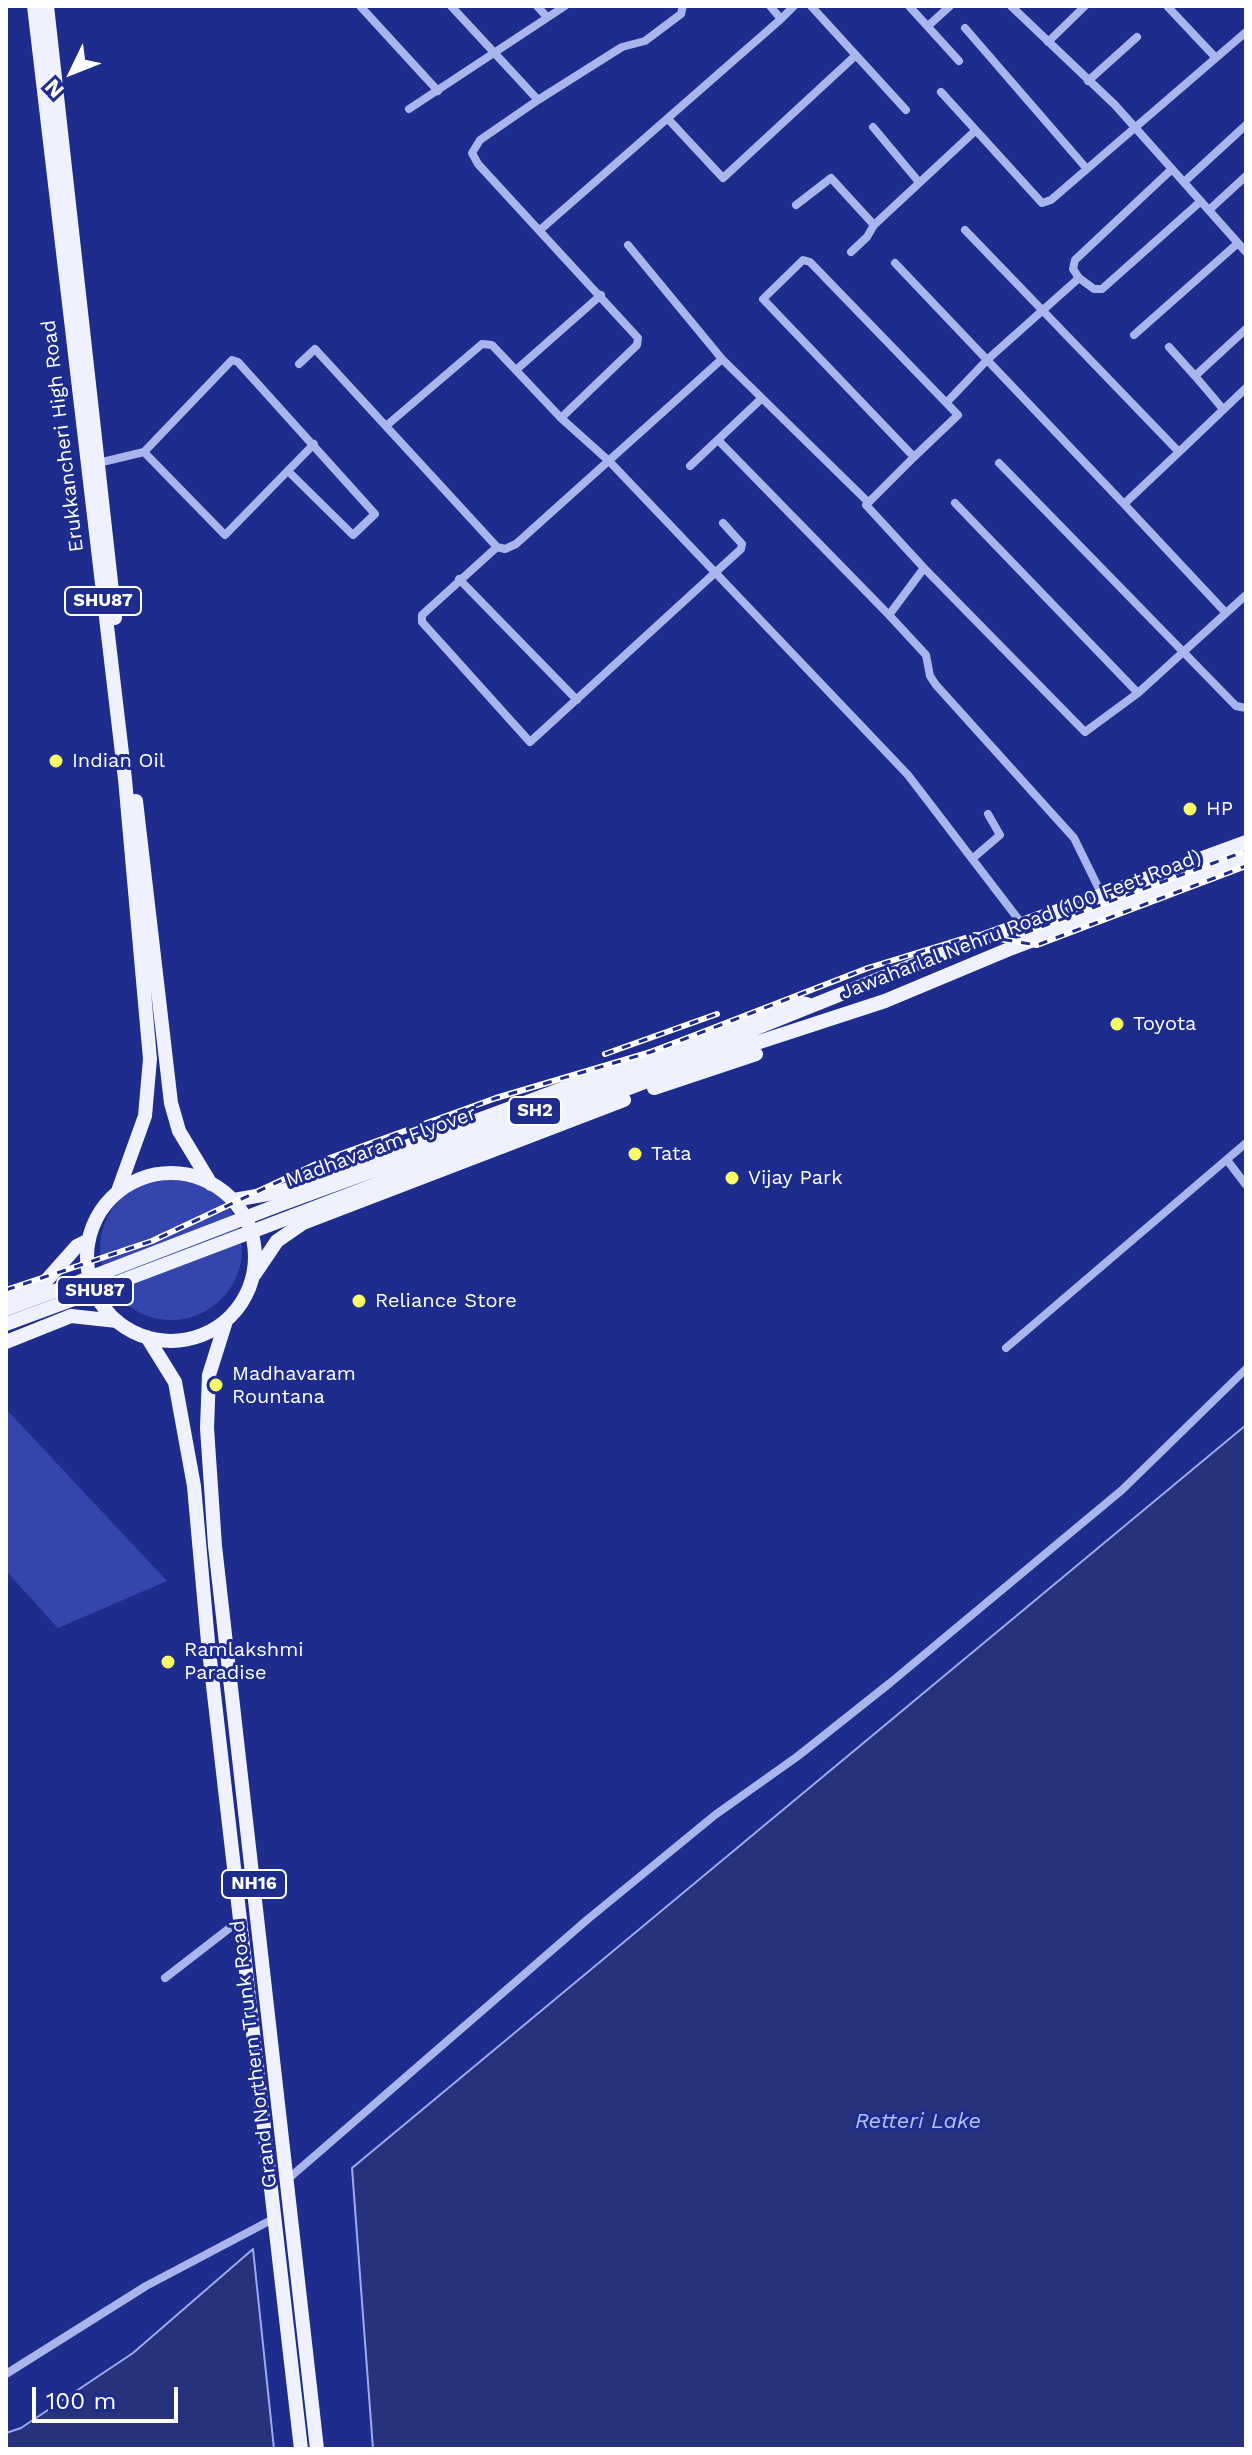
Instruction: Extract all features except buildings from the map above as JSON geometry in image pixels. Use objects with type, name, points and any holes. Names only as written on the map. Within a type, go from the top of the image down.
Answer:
[{"type":"main road","name":"Erukkancheri High Road","points":[[34,6],[125,779],[150,1059],[145,1116],[118,1191]]},
{"type":"main road","name":"SHU87","points":[[47,6],[124,715],[175,1116],[192,1156],[211,1184]]},
{"type":"main road","name":"Jawaharlal Nehru Road (100 Feet Road)","points":[[814,1005],[1246,842]]},
{"type":"main road","name":"Jawaharlal Nehru Road (100 Feet Road)","points":[[811,1026],[885,1001],[1007,950],[1246,859]]},
{"type":"main road","points":[[234,1200],[279,1192],[316,1180],[797,1002],[814,1005]]},
{"type":"main road","name":"Madhavaram Flyover","points":[[6,1309],[814,1005]]},
{"type":"main road","points":[[226,1321],[244,1300],[254,1275],[277,1241],[303,1223],[656,1088],[805,1037],[811,1026]]},
{"type":"main road","name":"Madhavaram Flyover","points":[[6,1324],[692,1064],[811,1026]]},
{"type":"main road","points":[[145,1116],[175,1116]]},
{"type":"main road","name":"SHU87","points":[[226,1321],[202,1335],[174,1341],[147,1337],[117,1321],[102,1304],[92,1284],[87,1262],[89,1240],[99,1213],[118,1191],[139,1178],[164,1172],[189,1174],[234,1200],[248,1223],[255,1249],[254,1275]]},
{"type":"main road","points":[[6,1297],[45,1282],[77,1246],[89,1240]]},
{"type":"main road","points":[[6,1342],[71,1316],[117,1321]]},
{"type":"main road","name":"Grand Northern Trunk Road","points":[[226,1321],[209,1375],[207,1428],[215,1546],[317,2449]]},
{"type":"main road","name":"NH16","points":[[147,1337],[175,1382],[194,1486],[208,1642],[301,2449]]},
{"type":"street","points":[[360,6],[438,91]]},
{"type":"street","points":[[451,6],[538,100]]},
{"type":"street","points":[[537,6],[547,17]]},
{"type":"street","points":[[409,109],[565,6]]},
{"type":"street","points":[[561,418],[637,345],[636,333],[472,153],[480,140],[538,100],[622,47],[645,41],[681,14],[683,6]]},
{"type":"street","points":[[770,6],[781,19]]},
{"type":"street","points":[[540,230],[669,120],[794,6]]},
{"type":"street","points":[[811,6],[906,110]]},
{"type":"street","points":[[909,6],[959,61]]},
{"type":"street","points":[[928,26],[950,6]]},
{"type":"street","points":[[1011,6],[1021,10],[1048,42],[1136,128],[1246,252]]},
{"type":"street","points":[[1048,42],[1085,6]]},
{"type":"street","points":[[1167,6],[1215,57]]},
{"type":"street","points":[[965,28],[1087,169]]},
{"type":"street","points":[[941,92],[1042,203],[1051,200],[1246,32]]},
{"type":"street","points":[[1088,81],[1137,37]]},
{"type":"street","points":[[669,120],[723,178],[855,56]]},
{"type":"street","points":[[1184,182],[1246,125]]},
{"type":"street","points":[[873,127],[918,181]]},
{"type":"street","points":[[851,252],[918,181],[975,131]]},
{"type":"street","points":[[1172,169],[1075,260],[1073,269],[1079,278],[1094,289],[1102,289],[1201,201]]},
{"type":"street","points":[[1209,210],[1246,176]]},
{"type":"street","points":[[796,205],[831,178],[874,225]]},
{"type":"street","points":[[965,230],[1179,452]]},
{"type":"street","points":[[1134,335],[1238,243]]},
{"type":"street","points":[[628,245],[722,359],[867,501],[867,510],[1085,732],[1138,693],[1246,595]]},
{"type":"street","points":[[867,501],[958,417],[948,401],[810,262],[800,262],[764,295],[766,304],[914,457]]},
{"type":"street","points":[[895,263],[1226,613]]},
{"type":"street","points":[[948,401],[988,359],[1079,278]]},
{"type":"street","points":[[516,370],[601,295]]},
{"type":"street","points":[[1195,376],[1246,329]]},
{"type":"street","points":[[386,426],[482,344],[492,345],[561,418],[610,462],[908,775],[1022,924]]},
{"type":"street","points":[[1169,347],[1223,409]]},
{"type":"street","points":[[299,364],[315,349],[497,547],[505,549],[516,544],[610,462],[722,359]]},
{"type":"street","points":[[98,463],[144,452],[232,360],[238,362],[374,509],[374,516],[358,533],[348,533],[289,472]]},
{"type":"street","points":[[1124,504],[1246,388]]},
{"type":"street","points":[[690,466],[761,399]]},
{"type":"street","points":[[718,440],[926,655],[930,676],[936,685],[1074,838],[1102,895]]},
{"type":"street","points":[[144,452],[225,535],[314,444]]},
{"type":"street","points":[[999,463],[1236,706],[1246,708]]},
{"type":"street","points":[[955,503],[1138,693]]},
{"type":"street","points":[[497,547],[422,615],[422,622],[527,741],[533,741],[716,575],[742,544],[723,523]]},
{"type":"street","points":[[889,615],[924,568]]},
{"type":"street","points":[[459,579],[577,700]]},
{"type":"street","points":[[972,859],[1000,835],[988,814]]},
{"type":"street","points":[[1006,1348],[1246,1143]]},
{"type":"street","points":[[1227,1160],[1246,1185]]},
{"type":"street","points":[[288,2179],[495,1997],[747,1793],[890,1683],[1122,1490],[1246,1369]]},
{"type":"street","points":[[165,1978],[241,1919]]},
{"type":"street","points":[[6,2374],[146,2286],[276,2217]]},
{"type":"shaded area","points":[[171,1178],[198,1184],[221,1199],[236,1222],[242,1249],[236,1276],[221,1299],[198,1314],[171,1320],[144,1314],[121,1299],[106,1276],[100,1249],[106,1222],[121,1199],[144,1184]]},
{"type":"shaded area","points":[[6,1409],[167,1581],[58,1628],[6,1571]]},
{"type":"water","name":"Retteri Lake","points":[[1246,1425],[1246,2449],[373,2449],[352,2168]]},
{"type":"water","points":[[253,2249],[274,2449],[6,2449],[6,2433],[21,2428],[133,2353]]},
{"type":"railway","points":[[1007,931],[1022,934],[1246,851]]},
{"type":"railway","points":[[6,1290],[152,1241],[327,1159],[496,1098],[651,1052],[868,968],[975,935],[1037,945],[1246,866]]},
{"type":"railway","points":[[605,1054],[717,1014]]},
{"type":"place","name":"Indian Oil","points":[[56,761]]},
{"type":"place","name":"HP","points":[[1190,809]]},
{"type":"place","name":"Toyota","points":[[1117,1024]]},
{"type":"place","name":"Tata","points":[[635,1154]]},
{"type":"place","name":"Vijay Park","points":[[732,1178]]},
{"type":"place","name":"Reliance Store","points":[[359,1301]]},
{"type":"place","name":"Madhavaram Rountana","points":[[216,1385]]},
{"type":"place","name":"Ramlakshmi Paradise","points":[[168,1662]]}]
